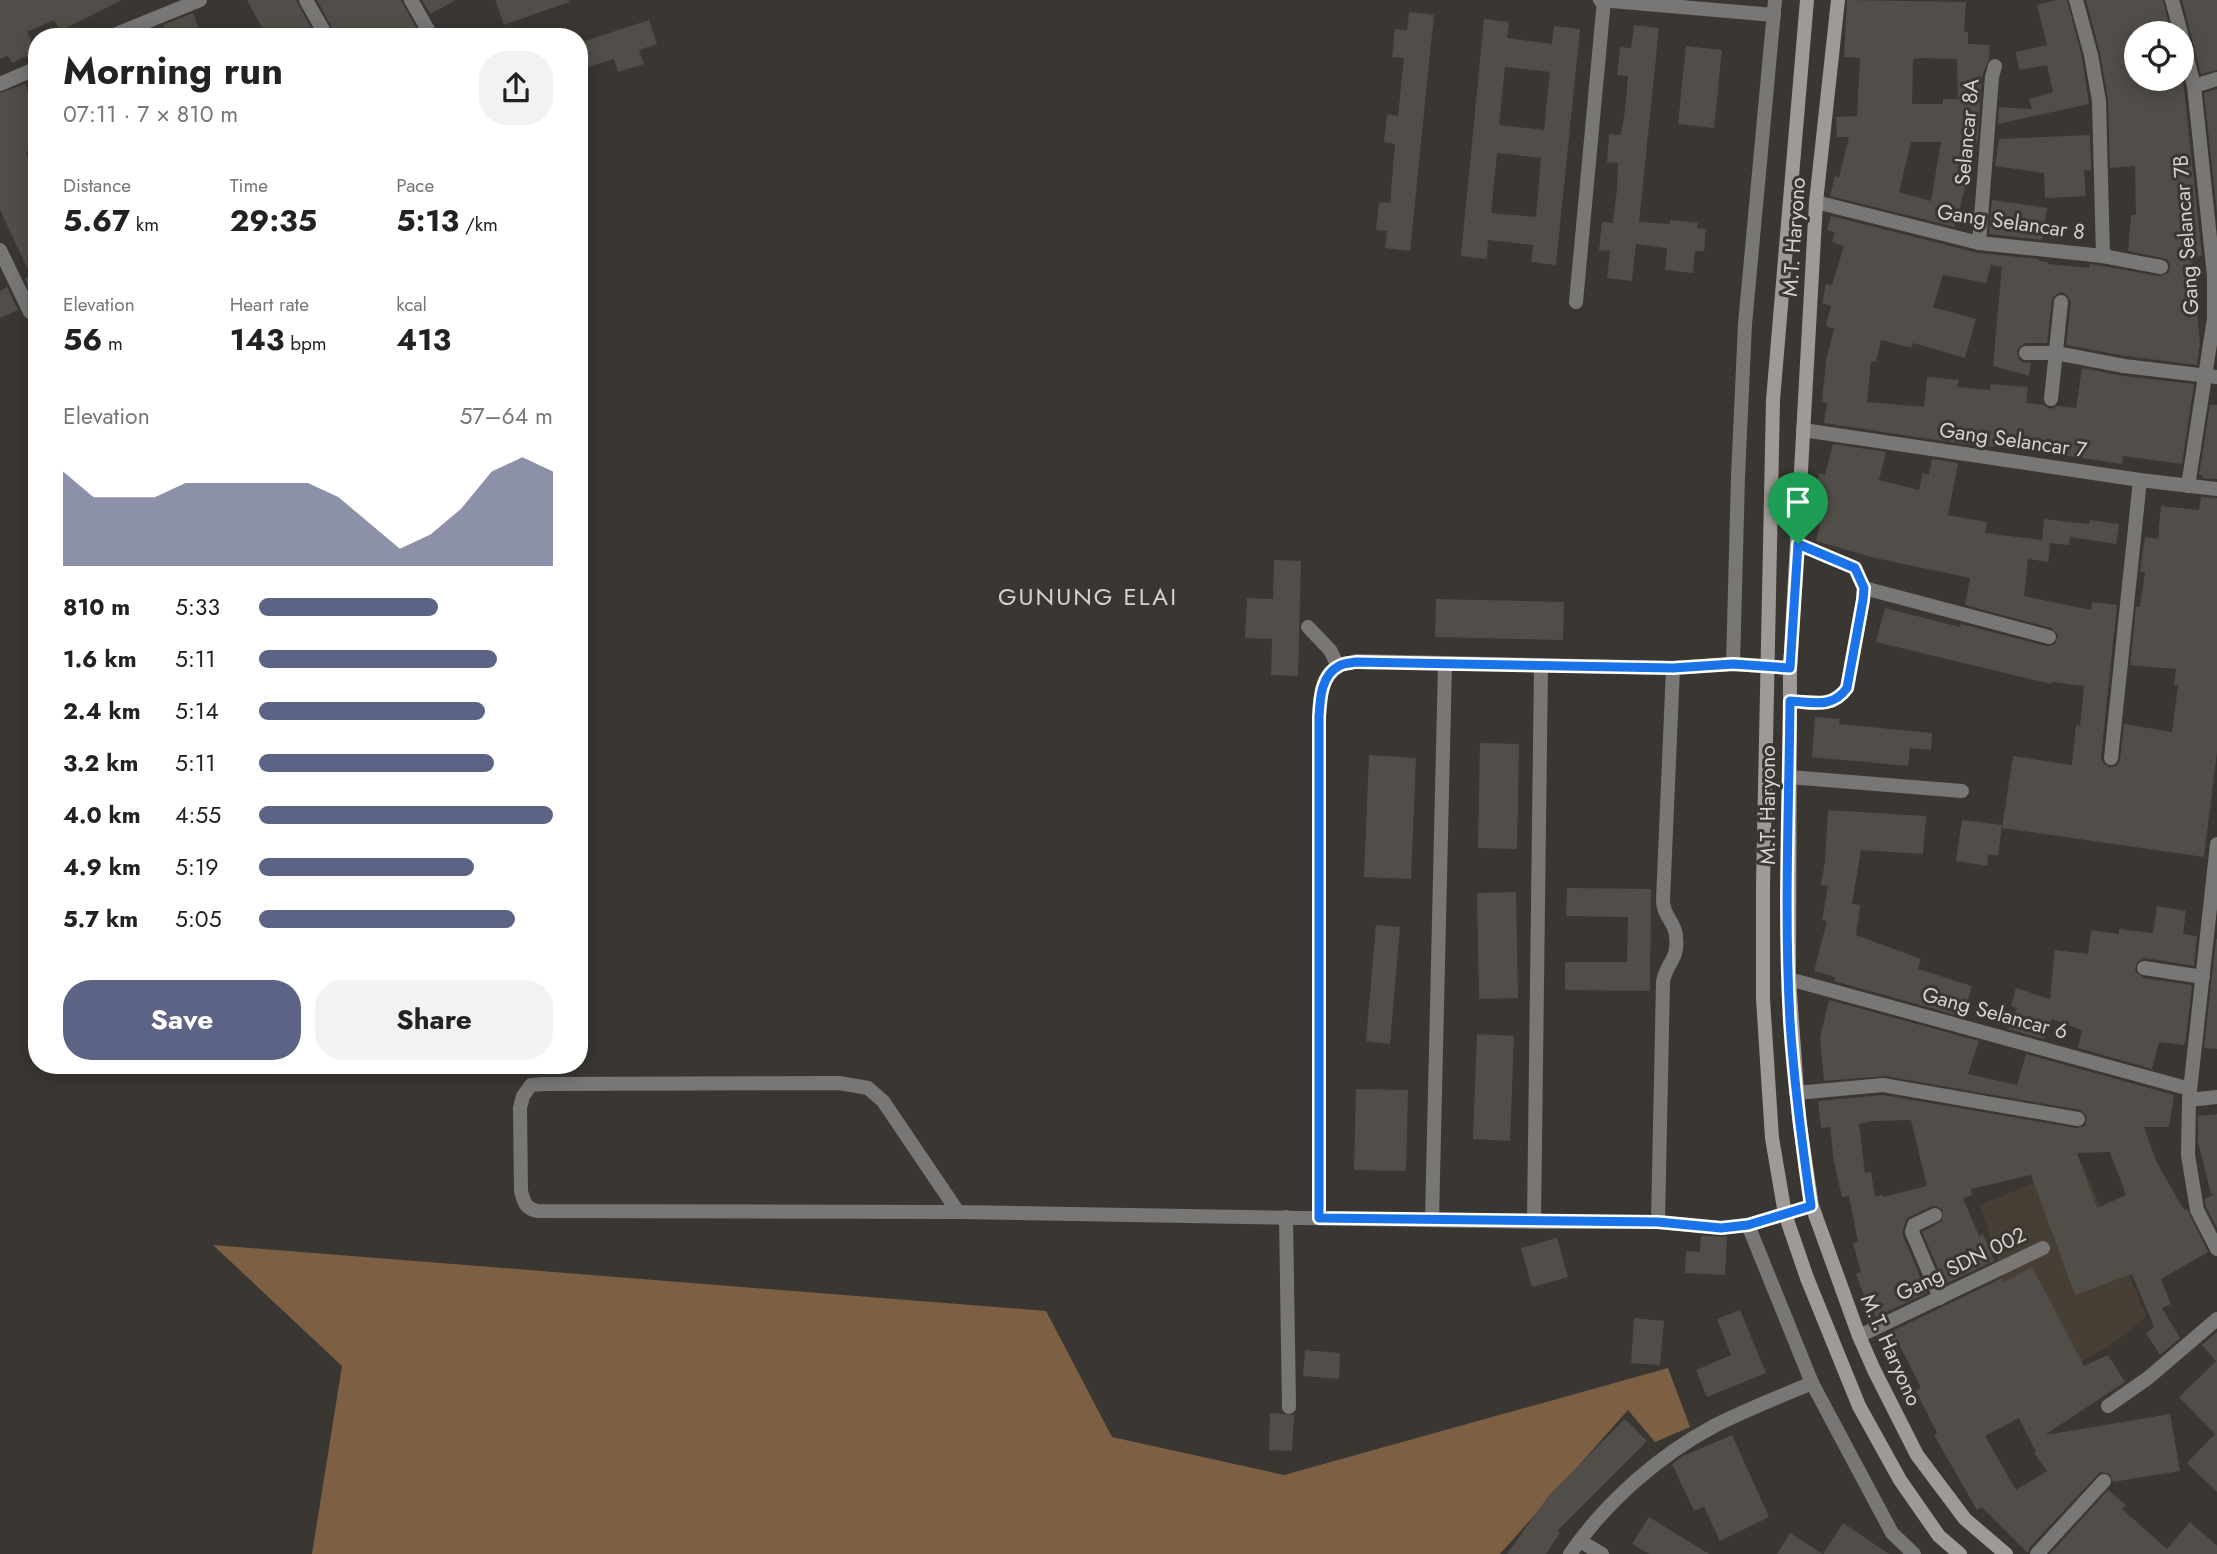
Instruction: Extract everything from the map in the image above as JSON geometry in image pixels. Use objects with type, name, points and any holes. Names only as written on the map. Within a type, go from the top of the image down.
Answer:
[{"type":"main road","name":"M.T. Haryono","points":[[1807,0],[1773,400],[1763,886],[1763,999],[1772,1138],[1785,1214],[1807,1278],[1859,1406],[1900,1480],[1939,1536],[1960,1554]]},
{"type":"main road","name":"M.T. Haryono","points":[[1838,0],[1816,202],[1790,668],[1789,979],[1796,1093],[1811,1206],[1859,1336],[1917,1455],[1965,1519],[2006,1554]]},
{"type":"street","points":[[131,28],[200,0]]},
{"type":"street","points":[[306,0],[322,28]]},
{"type":"street","points":[[411,0],[427,28]]},
{"type":"street","points":[[1576,302],[1603,0],[1775,8],[1745,324],[1733,664]]},
{"type":"street","points":[[2076,0],[2091,54],[2099,102],[2103,256]]},
{"type":"street","name":"Gang Selancar 7B","points":[[2172,0],[2178,21]]},
{"type":"street","name":"Selancar 8A","points":[[1979,243],[1995,66]]},
{"type":"street","points":[[0,84],[28,72]]},
{"type":"street","points":[[2194,86],[2217,79]]},
{"type":"street","name":"Gang Selancar 7B","points":[[2188,486],[2212,376],[2214,318],[2214,276],[2194,86]]},
{"type":"street","name":"Gang Selancar 8","points":[[1816,202],[1979,243],[2103,256],[2161,267]]},
{"type":"street","points":[[0,250],[28,308]]},
{"type":"street","points":[[2051,399],[2061,302]]},
{"type":"street","points":[[2025,353],[2056,353],[2124,366],[2212,376]]},
{"type":"street","name":"Gang Selancar 7","points":[[1803,430],[2217,489]]},
{"type":"street","points":[[2110,758],[2140,480]]},
{"type":"street","points":[[1790,701],[1829,703],[1839,698],[1847,688],[1864,588],[1855,568],[1798,544]]},
{"type":"street","points":[[1864,588],[2049,637]]},
{"type":"street","points":[[1308,627],[1329,650],[1338,666]]},
{"type":"street","points":[[1319,1218],[1319,717],[1320,694],[1327,679],[1338,666],[1356,662],[1673,668],[1733,664],[1790,668]]},
{"type":"street","points":[[1432,1220],[1445,663]]},
{"type":"street","points":[[1534,1222],[1541,665]]},
{"type":"street","points":[[1658,1222],[1663,982],[1664,973],[1675,960],[1676,935],[1663,909],[1673,668]]},
{"type":"street","points":[[1789,777],[1962,791]]},
{"type":"street","points":[[2217,845],[2189,1095],[2188,1155],[2197,1210],[2217,1249]]},
{"type":"street","points":[[2144,968],[2203,977]]},
{"type":"street","name":"Gang Selancar 6","points":[[1789,979],[2189,1095]]},
{"type":"street","points":[[958,1212],[883,1101],[868,1088],[839,1083],[544,1084],[531,1085],[523,1096],[520,1108],[521,1192],[523,1202],[530,1210],[958,1212],[1658,1222],[1721,1228],[1748,1225],[1811,1206]]},
{"type":"street","points":[[1796,1093],[1883,1085],[2077,1119]]},
{"type":"street","points":[[2189,1095],[2217,1097]]},
{"type":"street","points":[[1935,1215],[1914,1224],[1912,1232],[1940,1298]]},
{"type":"street","points":[[1286,1217],[1289,1407]]},
{"type":"street","points":[[1748,1225],[1812,1383],[1888,1527],[1914,1554]]},
{"type":"street","name":"Gang SDN 002","points":[[1859,1336],[2043,1248]]},
{"type":"street","points":[[2108,1406],[2148,1378],[2217,1319]]},
{"type":"street","points":[[1570,1554],[1611,1506],[1664,1458],[1714,1426],[1812,1383]]},
{"type":"street","points":[[2037,1554],[2104,1481]]},
{"type":"street","points":[[1580,1541],[1602,1554]]},
{"type":"shaded area","points":[[2082,1163],[2147,1317],[2109,1346],[2052,1378],[2000,1278],[2003,1276],[1980,1205]]},
{"type":"shaded area","points":[[213,1245],[1046,1311],[1112,1437],[1284,1475],[1668,1368],[1690,1427],[1655,1442],[1628,1410],[1500,1554],[312,1554],[342,1366]]},
{"type":"building","points":[[0,0],[122,0],[66,28],[58,28],[54,20],[36,28],[28,28],[28,56],[12,63],[8,56],[0,59]]},
{"type":"building","points":[[247,0],[296,0],[311,28],[262,28]]},
{"type":"building","points":[[317,0],[401,0],[416,28],[332,28]]},
{"type":"building","points":[[422,0],[456,0],[430,14]]},
{"type":"building","points":[[495,0],[569,0],[569,2],[504,25]]},
{"type":"building","points":[[1847,0],[1966,2],[1964,32],[1968,32],[1968,44],[1990,45],[1989,59],[1982,76],[1978,137],[1955,227],[1830,196],[1835,176],[1839,177],[1849,137],[1837,137],[1836,117],[1857,116],[1860,58],[1844,57]],"holes":[[[1913,59],[1957,59],[1958,99],[1943,99],[1943,104],[1912,104]],[[1911,142],[1941,142],[1931,201],[1899,192]]]},
{"type":"building","points":[[2067,0],[2082,57],[2089,104],[1998,124],[1999,107],[2032,109],[2029,99],[2053,92],[2047,65],[2019,70],[2016,52],[2047,45],[2037,5]]},
{"type":"building","points":[[2086,0],[2163,0],[2168,21],[2124,21],[2124,91],[2184,91],[2202,256],[2191,257],[2200,343],[2197,365],[2066,345],[2071,302],[2067,295],[2061,292],[2052,300],[2047,343],[2025,343],[2017,349],[2018,358],[2022,362],[2031,363],[2029,376],[1993,366],[2002,267],[1991,265],[1986,283],[1943,275],[1933,307],[1976,319],[1965,358],[1913,343],[1911,348],[1881,340],[1876,362],[1871,361],[1867,402],[1924,407],[1927,377],[1959,380],[1957,387],[1990,390],[1991,384],[2028,387],[2026,403],[2051,409],[2057,406],[2076,408],[2082,368],[2123,376],[2194,384],[2182,464],[2123,456],[2122,464],[1824,423],[1827,403],[1822,402],[1826,361],[1834,329],[1826,326],[1831,306],[1822,303],[1826,284],[1832,285],[1844,246],[1832,242],[1835,232],[1827,230],[1831,216],[1978,253],[2039,259],[2048,264],[2089,268],[2090,264],[2159,276],[2169,273],[2170,264],[2167,259],[2128,251],[2131,215],[2136,215],[2135,166],[2110,168],[2108,99],[2100,53]]},
{"type":"building","points":[[2182,0],[2217,0],[2217,70],[2201,74],[2194,47],[2194,21],[2187,21]]},
{"type":"building","points":[[1409,12],[1434,15],[1410,251],[1385,248],[1387,231],[1376,230],[1379,202],[1390,203],[1395,144],[1384,142],[1387,114],[1398,116],[1404,58],[1392,57],[1395,29],[1407,30]]},
{"type":"building","points":[[193,13],[199,28],[164,28],[163,25]]},
{"type":"building","points":[[1484,19],[1509,22],[1507,38],[1552,44],[1554,26],[1580,29],[1556,265],[1531,262],[1533,245],[1488,240],[1487,259],[1461,256]],"holes":[[[1505,67],[1550,72],[1544,130],[1499,125]],[[1497,153],[1541,158],[1536,217],[1491,213]]]},
{"type":"building","points":[[649,20],[657,44],[639,50],[644,64],[618,72],[614,59],[588,67],[588,40]]},
{"type":"building","points":[[1634,25],[1659,28],[1639,222],[1670,224],[1670,220],[1698,223],[1697,228],[1706,229],[1704,251],[1695,251],[1693,273],[1665,270],[1667,248],[1636,244],[1632,281],[1607,278],[1610,251],[1599,250],[1602,222],[1613,223],[1617,189],[1618,163],[1607,162],[1609,134],[1621,135],[1625,110],[1628,76],[1617,75],[1620,47],[1631,48]]},
{"type":"building","points":[[1686,46],[1722,50],[1714,128],[1678,124]]},
{"type":"building","points":[[25,84],[28,91],[28,270],[0,210],[0,93]]},
{"type":"building","points":[[2217,89],[2217,213],[2204,93]]},
{"type":"building","points":[[2090,135],[2091,170],[2084,170],[2086,196],[2045,198],[2044,173],[1995,166],[1999,139]]},
{"type":"building","points":[[1992,200],[2047,208],[2042,240],[1989,234]]},
{"type":"building","points":[[7,287],[18,310],[0,318],[0,291]]},
{"type":"building","points":[[2210,405],[2217,405],[2217,479],[2202,478],[2203,475],[2199,475]]},
{"type":"building","points":[[1833,444],[1886,452],[1879,480],[1919,490],[1923,473],[1929,475],[1932,459],[1958,463],[1948,515],[1987,522],[1985,533],[2042,540],[2044,519],[2119,524],[2116,544],[2070,537],[2069,545],[2050,543],[2048,562],[2028,559],[2024,596],[2091,610],[2092,602],[2117,605],[2101,757],[2103,763],[2109,767],[2116,766],[2120,760],[2124,724],[2172,732],[2178,685],[2174,685],[2176,669],[2130,665],[2136,607],[2140,607],[2145,572],[2140,571],[2145,537],[2158,539],[2161,506],[2199,510],[2201,497],[2217,498],[2217,752],[2204,857],[2002,828],[2013,756],[2072,765],[2084,686],[2051,684],[1876,642],[1885,608],[2047,646],[2055,644],[2058,635],[2051,628],[1965,605],[1970,578],[1875,558],[1816,541],[1826,500],[1814,496],[1819,473],[1825,475]]},
{"type":"building","points":[[1274,560],[1301,561],[1298,676],[1271,675],[1272,639],[1245,638],[1247,598],[1273,599]]},
{"type":"building","points":[[1436,599],[1564,602],[1563,640],[1435,637]]},
{"type":"building","points":[[1815,717],[1840,719],[1839,724],[1932,733],[1931,750],[1910,748],[1908,766],[1812,757]]},
{"type":"building","points":[[1480,743],[1519,744],[1517,849],[1478,848]]},
{"type":"building","points":[[1369,755],[1416,758],[1411,879],[1364,877]]},
{"type":"building","points":[[1828,810],[1926,816],[1923,854],[1861,850],[1852,904],[1860,905],[1856,935],[1921,959],[1918,969],[1972,986],[1963,1017],[1834,981],[1835,977],[1814,971],[1827,921],[1822,920],[1828,886],[1821,885]]},
{"type":"building","points":[[1962,820],[2002,825],[1998,856],[1988,854],[1987,866],[1956,861]]},
{"type":"building","points":[[1567,888],[1651,889],[1650,991],[1565,990],[1565,962],[1627,962],[1628,917],[1566,916]]},
{"type":"building","points":[[1516,892],[1518,998],[1479,999],[1477,893]]},
{"type":"building","points":[[2157,906],[2186,911],[2183,934],[2197,936],[2194,966],[2145,958],[2137,962],[2135,971],[2143,978],[2192,985],[2185,1045],[2185,1041],[2184,1045],[2159,1042],[2152,1069],[2078,1048],[2082,1030],[2052,1019],[2044,1039],[2008,1029],[2017,1008],[2011,1006],[2016,988],[2050,999],[2055,950],[2088,954],[2091,930],[2119,934],[2119,929],[2153,933]]},
{"type":"building","points":[[1376,925],[1400,927],[1390,1044],[1366,1041]]},
{"type":"building","points":[[2217,939],[2217,1049],[2204,1048]]},
{"type":"building","points":[[1829,1000],[1979,1041],[1968,1074],[2017,1085],[2026,1054],[2174,1095],[2169,1127],[2144,1127],[2157,1163],[2184,1210],[2187,1209],[2208,1252],[2161,1279],[2171,1304],[2162,1308],[2180,1338],[2160,1355],[2146,1333],[2154,1327],[2132,1274],[2075,1295],[2031,1175],[1971,1189],[1972,1195],[1963,1198],[1979,1236],[1983,1234],[1994,1261],[1945,1284],[1922,1232],[1942,1221],[1943,1210],[1932,1206],[1907,1218],[1903,1236],[1927,1293],[1876,1317],[1869,1298],[1865,1299],[1856,1274],[1861,1272],[1853,1243],[1858,1242],[1849,1196],[1842,1197],[1830,1127],[1821,1128],[1818,1101],[1883,1095],[2076,1128],[2085,1126],[2087,1116],[2080,1110],[1885,1076],[1824,1081],[1820,1038]],"holes":[[[1911,1120],[1927,1186],[1875,1197],[1871,1172],[1865,1173],[1859,1124]],[[2110,1152],[2126,1195],[2097,1208],[2077,1153]]]},
{"type":"building","points":[[1477,1034],[1514,1036],[1510,1141],[1473,1139]]},
{"type":"building","points":[[1356,1089],[1408,1090],[1406,1171],[1354,1170]]},
{"type":"building","points":[[2217,1114],[2217,1228],[2206,1207],[2205,1199],[2216,1193],[2211,1194],[2198,1142],[2198,1116]]},
{"type":"building","points":[[1701,1236],[1727,1237],[1725,1275],[1685,1273],[1686,1251],[1700,1252]]},
{"type":"building","points":[[1557,1238],[1568,1277],[1532,1287],[1521,1248]]},
{"type":"building","points":[[2032,1267],[2084,1366],[2108,1355],[2125,1382],[2045,1435],[2170,1414],[2180,1471],[2113,1482],[2110,1474],[2100,1472],[2030,1547],[2028,1553],[1982,1507],[1977,1510],[1934,1435],[1937,1433],[1916,1391],[1921,1388],[1899,1344],[1887,1349],[1882,1336],[2002,1278],[2004,1282]],"holes":[[[2019,1418],[2036,1452],[2034,1453],[2047,1471],[2016,1490],[1985,1436]]]},
{"type":"building","points":[[1740,1310],[1766,1373],[1707,1397],[1696,1370],[1731,1355],[1717,1319]]},
{"type":"building","points":[[1634,1318],[1664,1321],[1660,1365],[1631,1363]]},
{"type":"building","points":[[2217,1332],[2217,1492],[2187,1463],[2215,1434],[2179,1397],[2216,1361],[2202,1345]]},
{"type":"building","points":[[1305,1350],[1340,1353],[1339,1379],[1303,1376]]},
{"type":"building","points":[[1270,1413],[1294,1415],[1292,1451],[1269,1450]]},
{"type":"building","points":[[1625,1419],[1647,1441],[1557,1531],[1560,1533],[1546,1554],[1507,1554],[1549,1495]]},
{"type":"building","points":[[1732,1435],[1769,1517],[1720,1541],[1704,1507],[1694,1511],[1672,1464],[1683,1456]]},
{"type":"building","points":[[2108,1490],[2126,1505],[2122,1509],[2167,1549],[2190,1522],[2217,1546],[2217,1554],[2050,1554]]},
{"type":"building","points":[[1649,1517],[1709,1554],[1649,1554],[1632,1544]]},
{"type":"building","points":[[1843,1523],[1889,1554],[1823,1554]]},
{"type":"building","points":[[1790,1533],[1823,1554],[1777,1554]]},
{"type":"district","name":"GUNUNG ELAI","points":[[1088,597]]},
{"type":"route","points":[[1798,544],[1855,568],[1864,588],[1847,688],[1839,698],[1829,703],[1790,701],[1790,1021],[1799,1119],[1811,1206],[1748,1225],[1721,1228],[1658,1222],[1319,1218],[1319,717],[1320,694],[1327,679],[1338,666],[1356,662],[1673,668],[1733,664],[1790,668],[1798,544]]}]
